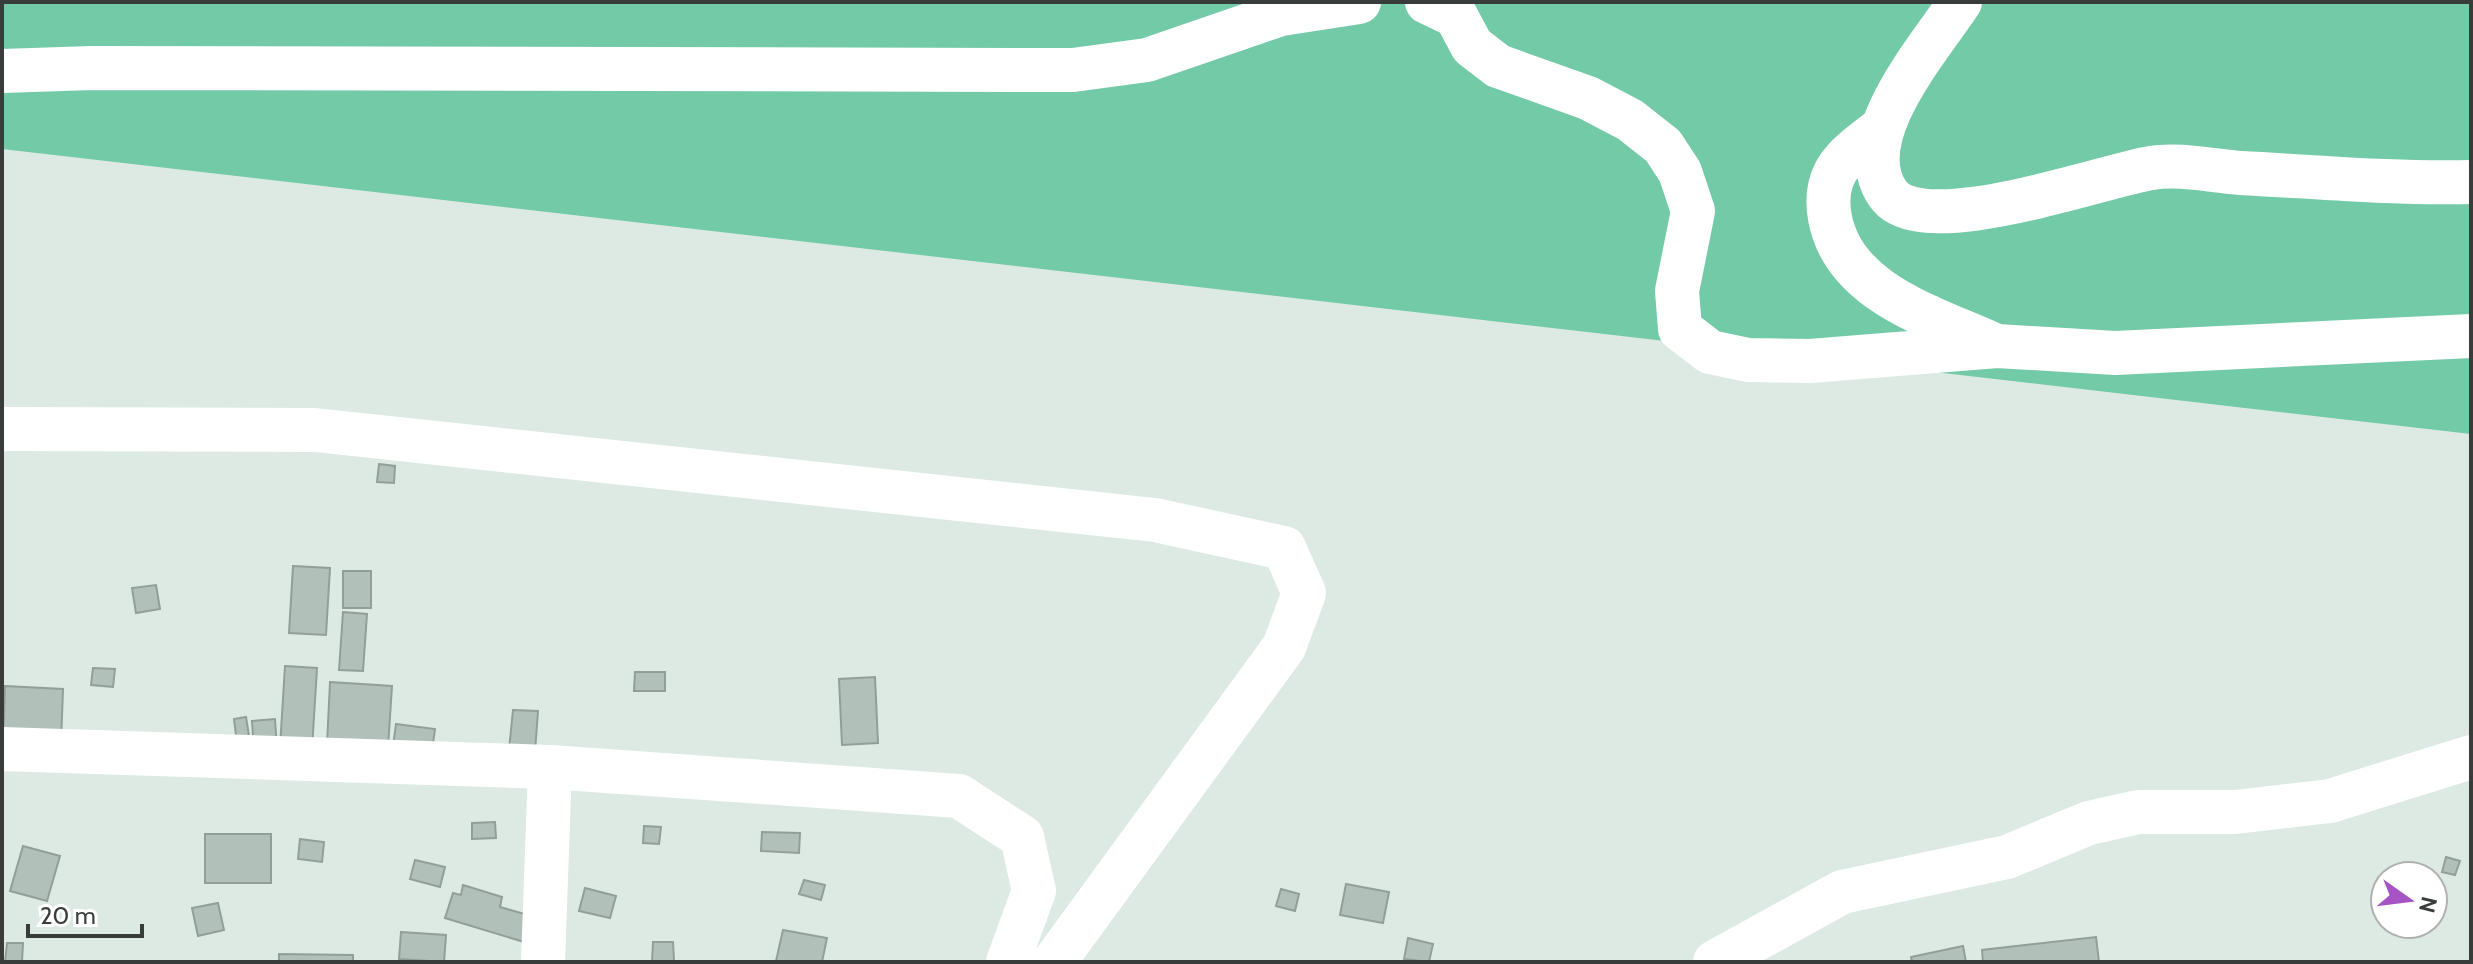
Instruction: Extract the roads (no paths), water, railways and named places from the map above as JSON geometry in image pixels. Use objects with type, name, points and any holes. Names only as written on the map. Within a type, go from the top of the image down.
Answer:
[{"type":"street","points":[[2,71],[92,68],[1073,70],[1147,60],[1281,14],[1359,2]]},
{"type":"street","points":[[1427,2],[1456,16],[1472,46],[1498,66],[1588,98],[1630,120],[1663,146],[1680,172],[1693,211],[1677,291],[1680,329],[1710,352],[1748,360],[1810,361],[1997,346],[2115,353],[2471,336]]},
{"type":"street","points":[[1960,2],[1905,83],[1882,128],[1877,175],[1890,198],[1920,210],[1951,213],[2053,193],[2153,167],[2420,183],[2471,182]]},
{"type":"street","points":[[1882,128],[1843,160],[1830,181],[1827,203],[1832,228],[1843,255],[1868,281],[1904,305],[1997,346]]},
{"type":"street","points":[[2,429],[315,430],[1155,520],[1284,548],[1304,593],[1284,647],[1054,962]]},
{"type":"street","points":[[2,749],[550,767],[959,796],[1022,837],[1034,891],[1008,962]]},
{"type":"street","points":[[1715,962],[1842,892],[2007,857],[2089,823],[2138,812],[2235,812],[2330,801],[2471,757]]},
{"type":"street","points":[[543,962],[550,767]]}]
